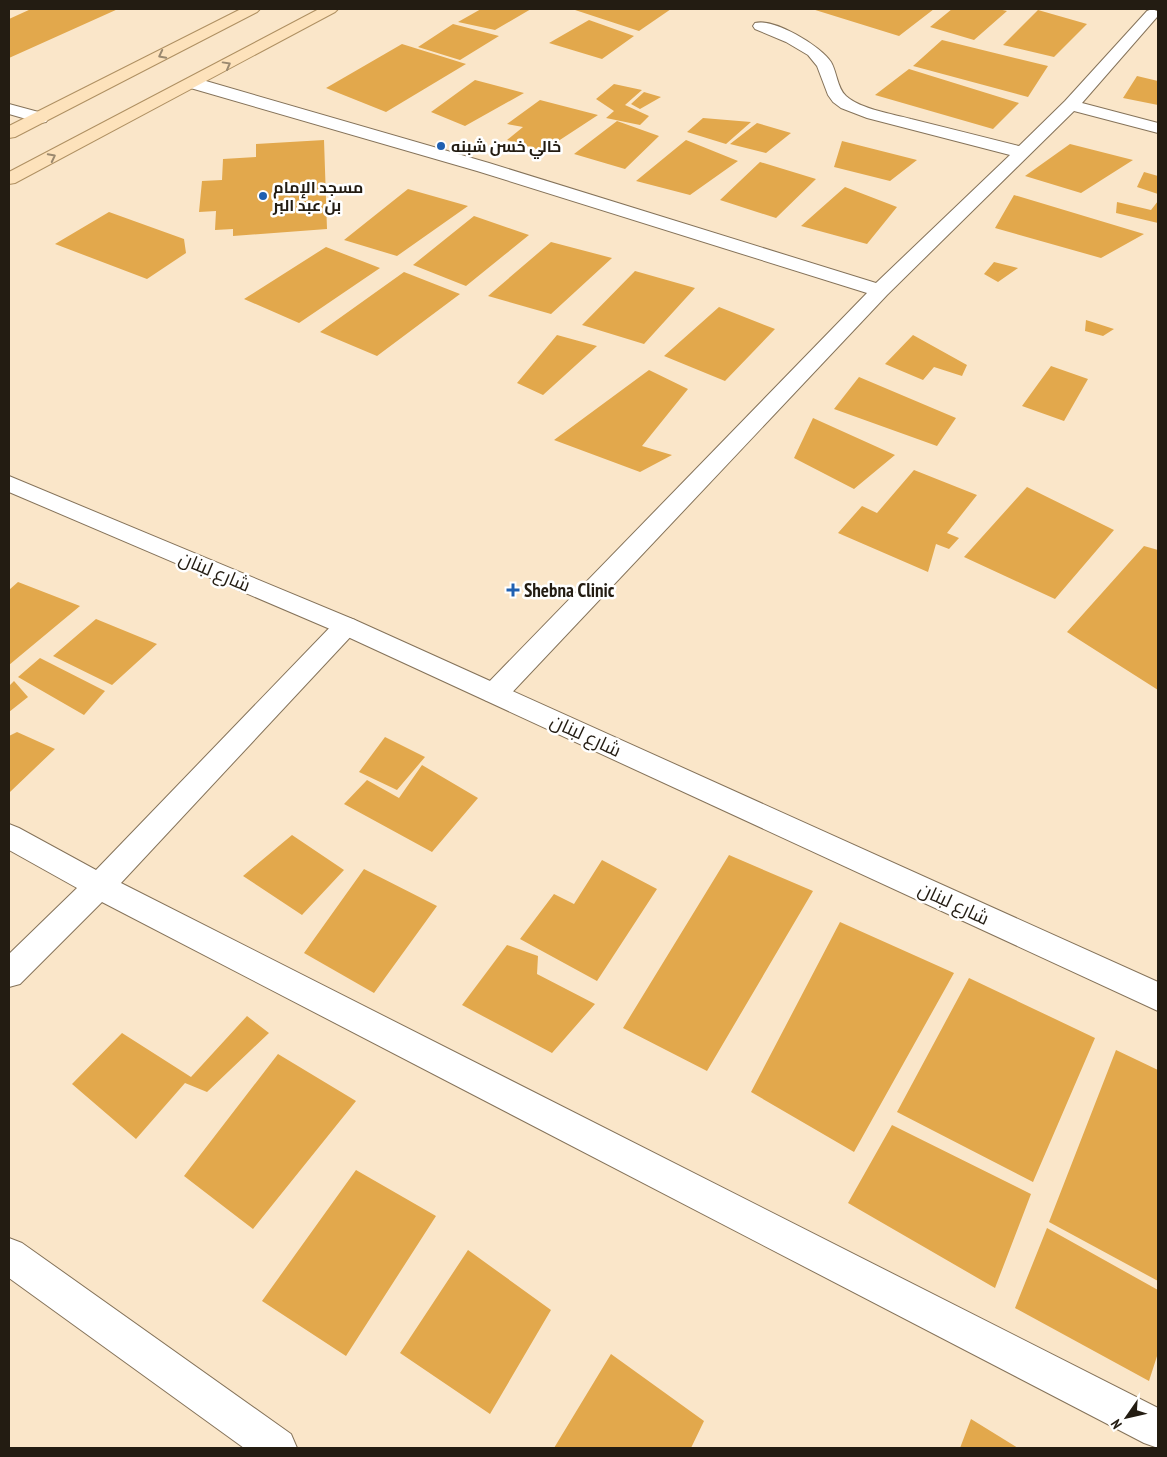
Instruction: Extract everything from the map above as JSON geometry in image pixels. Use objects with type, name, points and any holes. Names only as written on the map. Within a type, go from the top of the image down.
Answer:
[{"type":"main road","points":[[9,133],[252,9]]},
{"type":"main road","points":[[9,179],[330,9]]},
{"type":"street","points":[[495,693],[880,292],[1071,105],[1150,13]]},
{"type":"street","points":[[761,26],[800,43],[818,55],[827,69],[836,96],[852,106],[873,114],[1021,152]]},
{"type":"street","points":[[193,83],[492,170],[880,292]]},
{"type":"street","points":[[1071,105],[1158,128]]},
{"type":"street","points":[[9,109],[40,118]]},
{"type":"street","name":"شارع لبنان","points":[[9,483],[346,626],[1158,997]]},
{"type":"street","points":[[9,974],[99,886],[346,626]]},
{"type":"street","points":[[9,836],[99,886],[1158,1429]]},
{"type":"street","points":[[9,1256],[277,1448]]},
{"type":"building","points":[[31,9],[118,9],[9,58],[9,19]]},
{"type":"building","points":[[481,9],[531,9],[495,30],[458,22]]},
{"type":"building","points":[[572,9],[671,9],[639,31]]},
{"type":"building","points":[[812,9],[934,9],[899,36]]},
{"type":"building","points":[[952,9],[998,9],[1007,11],[974,40],[930,27]]},
{"type":"building","points":[[1038,10],[1087,24],[1054,57],[1003,45]]},
{"type":"building","points":[[589,20],[634,36],[602,59],[549,43]]},
{"type":"building","points":[[453,24],[499,36],[460,60],[418,47]]},
{"type":"building","points":[[942,40],[1048,66],[1028,97],[913,66]]},
{"type":"building","points":[[402,44],[466,64],[386,112],[326,88]]},
{"type":"building","points":[[909,69],[1019,103],[993,129],[875,95]]},
{"type":"building","points":[[1137,76],[1158,81],[1158,105],[1123,98]]},
{"type":"building","points":[[475,80],[524,93],[465,126],[431,112]]},
{"type":"building","points":[[614,84],[642,90],[625,105],[649,116],[640,125],[606,118],[614,111],[596,99]]},
{"type":"building","points":[[644,92],[661,97],[640,109],[631,104]]},
{"type":"building","points":[[540,100],[598,115],[543,151],[507,140],[523,127],[507,124]]},
{"type":"building","points":[[703,118],[751,122],[726,144],[687,132]]},
{"type":"building","points":[[617,121],[659,136],[625,169],[574,154]]},
{"type":"building","points":[[757,123],[791,133],[766,153],[730,144]]},
{"type":"building","name":"مسجد الإمام بن عبد البر","points":[[324,140],[327,229],[233,236],[233,229],[215,230],[216,211],[199,212],[202,181],[222,180],[223,159],[256,157],[256,144]]},
{"type":"building","points":[[686,140],[738,161],[690,195],[636,181]]},
{"type":"building","points":[[842,141],[917,160],[890,181],[834,167]]},
{"type":"building","points":[[1070,144],[1133,160],[1081,193],[1025,176]]},
{"type":"building","points":[[760,162],[816,179],[776,218],[720,200]]},
{"type":"building","points":[[1144,172],[1158,176],[1158,194],[1137,187]]},
{"type":"building","points":[[845,187],[897,207],[867,244],[801,226]]},
{"type":"building","points":[[408,189],[468,206],[397,256],[344,240]]},
{"type":"building","points":[[1014,195],[1144,234],[1101,258],[995,228]]},
{"type":"building","points":[[1158,201],[1158,223],[1116,213],[1117,202],[1151,210]]},
{"type":"building","points":[[109,212],[184,239],[186,253],[147,279],[55,244]]},
{"type":"building","points":[[474,216],[529,235],[466,286],[413,265]]},
{"type":"building","points":[[551,242],[612,258],[551,314],[488,296]]},
{"type":"building","points":[[326,247],[380,268],[299,323],[244,299]]},
{"type":"building","points":[[994,262],[1018,268],[998,282],[984,274]]},
{"type":"building","points":[[635,271],[695,288],[644,344],[582,325]]},
{"type":"building","points":[[404,272],[460,294],[377,356],[320,332]]},
{"type":"building","points":[[719,307],[775,329],[725,381],[664,356]]},
{"type":"building","points":[[1086,320],[1114,329],[1103,336],[1085,331]]},
{"type":"building","points":[[557,335],[597,346],[543,395],[517,383]]},
{"type":"building","points":[[913,335],[967,365],[962,376],[934,367],[923,380],[885,364]]},
{"type":"building","points":[[1051,366],[1088,379],[1064,421],[1022,406]]},
{"type":"building","points":[[649,370],[688,389],[642,446],[672,455],[640,472],[554,440]]},
{"type":"building","points":[[859,377],[956,418],[937,446],[834,409]]},
{"type":"building","points":[[813,418],[895,455],[854,489],[794,458]]},
{"type":"building","points":[[914,470],[977,495],[947,533],[959,538],[949,549],[936,544],[928,572],[838,533],[862,506],[877,513]]},
{"type":"building","points":[[1027,487],[1114,530],[1055,599],[964,557]]},
{"type":"building","points":[[1144,546],[1158,550],[1158,690],[1067,632]]},
{"type":"building","points":[[18,582],[80,606],[9,665],[9,590]]},
{"type":"building","points":[[96,619],[157,644],[112,685],[53,656]]},
{"type":"building","points":[[40,658],[105,691],[84,715],[18,677]]},
{"type":"building","points":[[14,681],[28,697],[9,712],[9,686]]},
{"type":"building","points":[[17,732],[55,749],[10,792],[9,736]]},
{"type":"building","points":[[385,737],[425,757],[397,790],[359,772]]},
{"type":"building","points":[[422,765],[478,798],[432,852],[344,804],[367,780],[399,798]]},
{"type":"building","points":[[292,835],[344,870],[302,915],[243,876]]},
{"type":"building","points":[[729,855],[813,891],[707,1071],[623,1028]]},
{"type":"building","points":[[602,860],[657,889],[597,981],[520,939],[554,894],[574,904]]},
{"type":"building","points":[[364,869],[437,906],[374,993],[304,953]]},
{"type":"building","points":[[840,922],[954,973],[854,1152],[751,1092]]},
{"type":"building","points":[[507,945],[538,956],[537,974],[595,1004],[552,1053],[462,1005]]},
{"type":"building","points":[[969,978],[1095,1038],[1033,1182],[897,1112]]},
{"type":"building","points":[[247,1016],[269,1033],[207,1092],[185,1083],[136,1139],[72,1084],[122,1033],[191,1077]]},
{"type":"building","points":[[1116,1050],[1158,1070],[1158,1281],[1049,1222]]},
{"type":"building","points":[[278,1054],[356,1101],[253,1229],[184,1176]]},
{"type":"building","points":[[892,1125],[1031,1194],[995,1288],[848,1203]]},
{"type":"building","points":[[356,1170],[436,1216],[346,1356],[262,1301]]},
{"type":"building","points":[[1047,1228],[1158,1290],[1158,1353],[1149,1381],[1015,1308]]},
{"type":"building","points":[[468,1250],[551,1310],[490,1414],[400,1353]]},
{"type":"building","points":[[611,1354],[704,1421],[691,1448],[554,1448]]},
{"type":"building","points":[[971,1419],[1018,1448],[960,1448]]},
{"type":"place","name":"خالي خسن شبنه","points":[[441,146]]},
{"type":"place","name":"مسجد الإمام بن عبد البر","points":[[263,196]]},
{"type":"place","name":"Shebna Clinic","points":[[513,590]]}]
